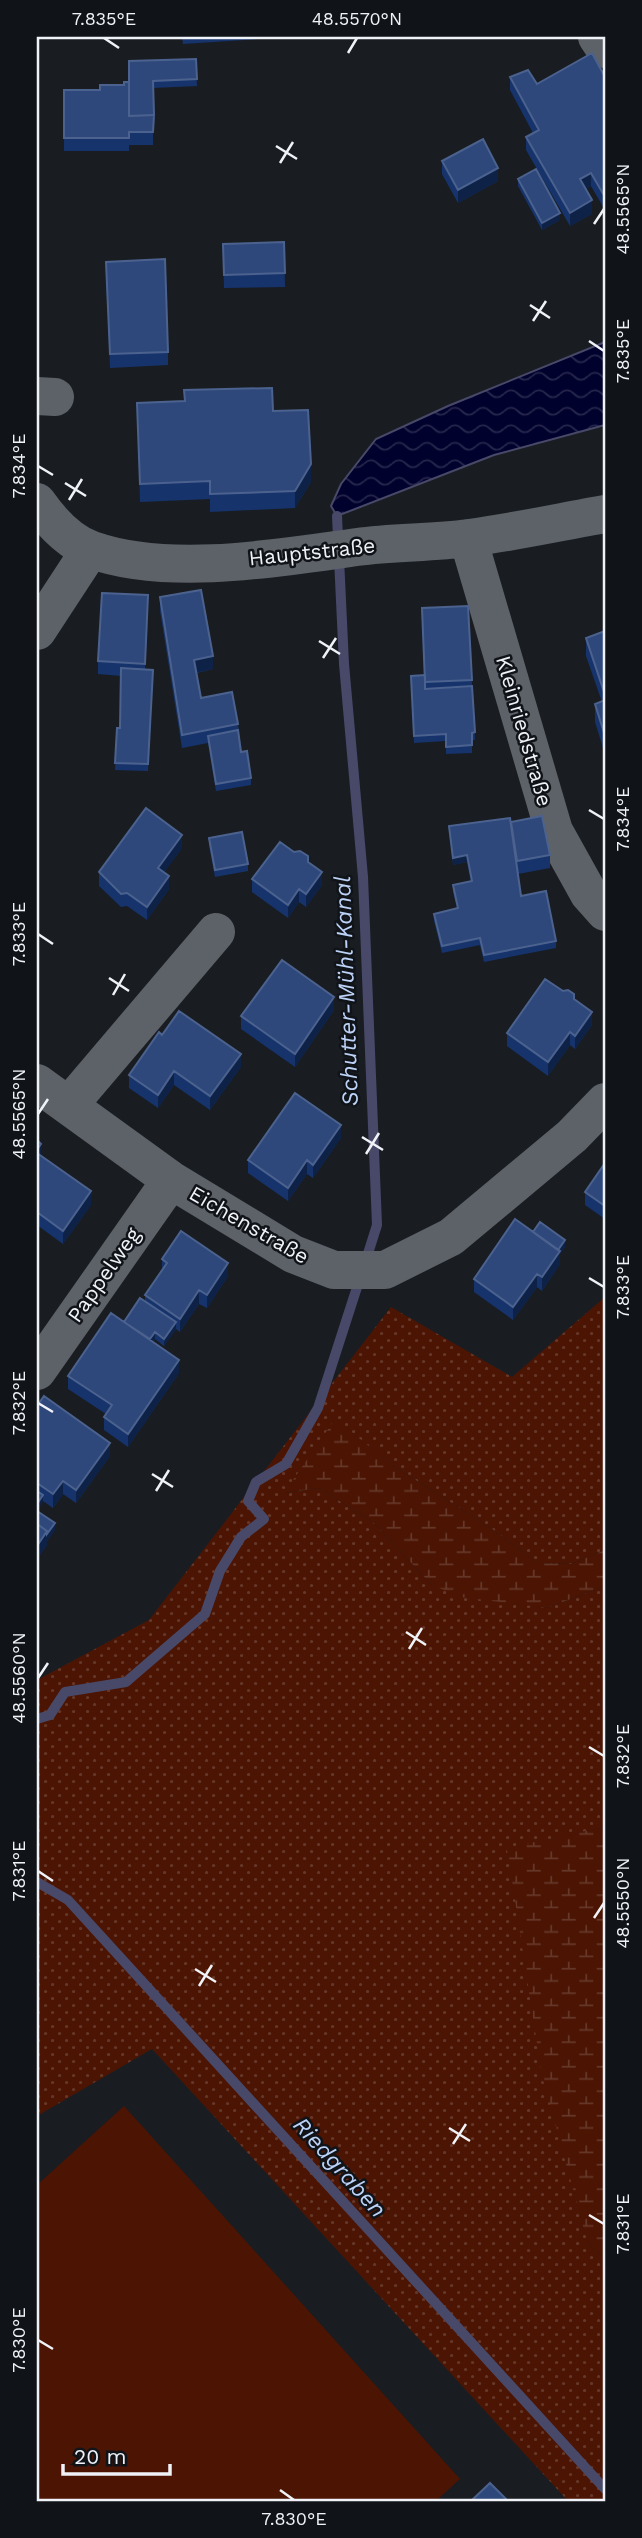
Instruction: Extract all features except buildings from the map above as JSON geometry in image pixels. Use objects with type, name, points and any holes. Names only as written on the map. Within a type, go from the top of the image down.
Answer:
[{"type":"street","points":[[597,37],[605,50]]},
{"type":"street","name":"Hauptstraße","points":[[37,502],[66,535],[90,550],[129,559],[160,562],[206,562],[317,554],[359,547],[468,538],[605,514]]},
{"type":"street","name":"Kleinriedstraße","points":[[468,538],[554,831],[589,894],[605,912]]},
{"type":"street","points":[[37,631],[90,550]]},
{"type":"street","points":[[69,1105],[216,932]]},
{"type":"street","name":"Eichenstraße","points":[[37,1083],[171,1180],[293,1254],[334,1270],[385,1270],[451,1237],[572,1136],[605,1102]]},
{"type":"street","name":"Pappelweg","points":[[37,1371],[171,1180]]},
{"type":"green space","points":[[605,1297],[605,1550],[571,1564],[538,1563],[488,1526],[395,1467],[335,1420],[285,1493],[319,1488],[373,1522],[432,1585],[547,1608],[605,1586],[605,1827],[507,1849],[588,2244],[605,2258],[605,2501],[568,2501],[152,2049],[37,2116],[37,1680],[149,1620],[391,1307],[512,1377]]},
{"type":"green space","points":[[335,1419],[395,1467],[488,1526],[538,1563],[571,1564],[605,1550],[605,1586],[547,1608],[461,1597],[432,1585],[373,1522],[319,1488],[284,1493]]},
{"type":"green space","points":[[605,1827],[605,2258],[588,2244],[542,2076],[507,1848]]},
{"type":"green space","points":[[124,2106],[460,2479],[436,2501],[37,2501],[37,2185]]},
{"type":"water","points":[[605,342],[605,425],[494,455],[337,516],[331,506],[341,484],[376,439],[448,406]]},
{"type":"waterway","name":"Schutter-Mühl-Kanal","points":[[337,516],[344,664],[363,877],[377,1225],[365,1263]]},
{"type":"waterway","name":"Schutter-Mühl-Kanal","points":[[37,1719],[50,1715],[65,1692],[126,1682],[205,1614],[220,1571],[241,1537],[264,1519],[248,1501],[256,1482],[286,1464],[318,1408],[360,1278]]},
{"type":"waterway","name":"Riedgraben","points":[[37,1882],[68,1900],[605,2489]]}]
